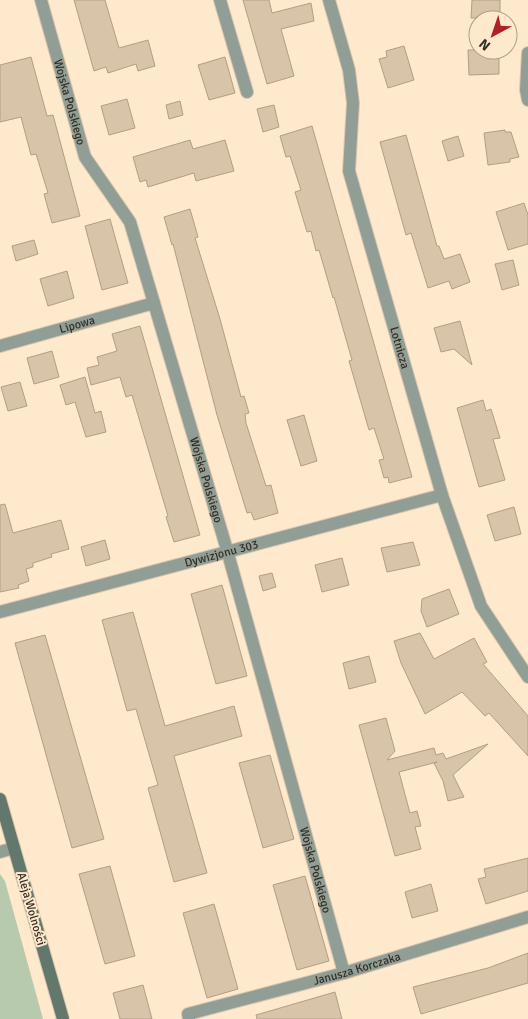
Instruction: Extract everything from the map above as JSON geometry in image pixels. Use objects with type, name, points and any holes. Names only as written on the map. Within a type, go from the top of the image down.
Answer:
[{"type":"street","name":"Wojska Polskiego","points":[[41,0],[85,157],[130,222],[227,550],[344,973]]},
{"type":"street","points":[[220,0],[247,92]]},
{"type":"street","name":"Lotnicza","points":[[329,0],[350,78],[352,103],[349,171],[442,494],[481,606],[528,677]]},
{"type":"street","points":[[528,53],[526,90],[528,100]]},
{"type":"street","name":"Lipowa","points":[[0,346],[154,303]]},
{"type":"street","name":"Dywizjonu 303","points":[[0,612],[442,494]]},
{"type":"street","name":"Aleja Wolności","points":[[0,799],[63,1019]]},
{"type":"street","points":[[0,852],[14,848]]},
{"type":"street","name":"Janusza Korczaka","points":[[189,1019],[188,1014],[344,973],[528,917]]},
{"type":"green space","points":[[0,874],[5,881],[43,1019],[0,1019]]},
{"type":"building","points":[[74,0],[105,0],[119,48],[148,40],[155,66],[138,71],[136,64],[108,73],[106,67],[94,71]]},
{"type":"building","points":[[243,0],[269,0],[272,13],[311,3],[314,21],[281,29],[294,76],[267,84]]},
{"type":"building","points":[[472,0],[500,0],[500,10],[471,10]]},
{"type":"building","points":[[404,46],[414,80],[388,88],[379,59],[387,57],[386,51]]},
{"type":"building","points":[[31,57],[47,116],[53,115],[80,216],[52,223],[44,194],[48,193],[36,154],[31,155],[21,117],[0,122],[0,65]]},
{"type":"building","points":[[225,57],[235,93],[209,100],[198,65]]},
{"type":"building","points":[[468,60],[499,60],[499,74],[469,75]]},
{"type":"building","points":[[127,99],[135,128],[109,135],[101,106]]},
{"type":"building","points":[[180,101],[183,115],[169,119],[166,105]]},
{"type":"building","points":[[274,105],[279,127],[263,132],[257,109]]},
{"type":"building","points":[[312,126],[412,477],[389,483],[388,477],[384,478],[379,460],[384,459],[374,428],[369,430],[349,361],[352,360],[319,250],[316,251],[311,231],[307,232],[295,192],[301,190],[290,156],[286,157],[280,136]]},
{"type":"building","points":[[505,130],[505,132],[511,132],[519,157],[510,159],[510,162],[488,165],[484,133]]},
{"type":"building","points":[[406,135],[437,246],[439,246],[444,259],[460,254],[470,282],[452,289],[449,281],[428,288],[411,233],[406,235],[380,142]]},
{"type":"building","points":[[458,136],[464,156],[448,161],[442,141]]},
{"type":"building","points":[[190,140],[193,149],[225,140],[234,171],[196,181],[194,173],[148,187],[146,180],[140,182],[133,157]]},
{"type":"building","points":[[524,203],[528,215],[528,244],[508,250],[496,212]]},
{"type":"building","points":[[190,209],[198,237],[195,238],[220,319],[241,397],[244,396],[249,413],[245,414],[246,423],[266,486],[271,485],[278,513],[254,520],[251,512],[247,513],[217,415],[173,244],[164,217]]},
{"type":"building","points":[[110,219],[128,283],[102,290],[85,226]]},
{"type":"building","points":[[34,240],[38,254],[16,261],[12,246]]},
{"type":"building","points":[[513,260],[519,285],[502,290],[495,264]]},
{"type":"building","points":[[67,271],[74,298],[48,306],[40,279]]},
{"type":"building","points":[[460,321],[472,365],[454,349],[441,352],[434,328]]},
{"type":"building","points":[[140,326],[200,535],[174,542],[132,395],[126,397],[120,377],[91,385],[87,368],[99,365],[97,357],[117,351],[112,334]]},
{"type":"building","points":[[52,351],[59,377],[34,384],[27,358]]},
{"type":"building","points":[[85,377],[95,413],[101,411],[106,432],[86,437],[75,402],[66,405],[60,385]]},
{"type":"building","points":[[20,382],[27,406],[8,411],[1,387]]},
{"type":"building","points":[[483,400],[486,411],[491,409],[500,438],[493,439],[505,480],[479,487],[457,408]]},
{"type":"building","points":[[304,415],[317,461],[301,466],[287,420]]},
{"type":"building","points":[[5,504],[13,533],[61,520],[69,549],[51,554],[52,557],[33,563],[33,567],[26,569],[29,581],[18,585],[19,588],[0,592],[0,505]]},
{"type":"building","points":[[514,507],[521,534],[495,541],[487,515]]},
{"type":"building","points":[[105,540],[110,559],[86,566],[81,547]]},
{"type":"building","points":[[413,542],[420,565],[387,572],[381,548]]},
{"type":"building","points":[[342,558],[349,585],[322,592],[315,565]]},
{"type":"building","points":[[272,573],[276,587],[263,591],[259,576]]},
{"type":"building","points":[[222,585],[247,676],[216,684],[191,594]]},
{"type":"building","points":[[449,589],[459,614],[427,627],[421,611],[422,599]]},
{"type":"building","points":[[133,612],[165,726],[234,706],[242,736],[174,756],[207,873],[174,882],[148,788],[158,785],[136,709],[127,711],[102,620]]},
{"type":"building","points":[[420,633],[434,659],[474,638],[487,662],[483,664],[528,716],[528,756],[489,713],[485,716],[462,692],[425,714],[401,663],[394,641]]},
{"type":"building","points":[[45,635],[104,839],[72,848],[15,643]]},
{"type":"building","points":[[369,656],[376,682],[349,689],[343,663]]},
{"type":"building","points":[[386,718],[395,751],[387,760],[434,748],[436,755],[443,753],[446,759],[488,744],[453,775],[464,797],[448,801],[443,781],[434,763],[437,762],[399,772],[410,813],[417,811],[421,826],[415,827],[421,849],[395,856],[359,725]]},
{"type":"building","points":[[270,755],[294,839],[263,848],[239,763]]},
{"type":"building","points":[[528,858],[528,891],[486,904],[478,879],[486,877],[484,869]]},
{"type":"building","points":[[110,866],[135,956],[105,964],[79,874]]},
{"type":"building","points":[[305,876],[329,961],[297,970],[273,885]]},
{"type":"building","points":[[431,884],[438,911],[412,918],[405,892]]},
{"type":"building","points":[[214,904],[238,989],[207,998],[183,913]]},
{"type":"building","points":[[528,953],[528,983],[421,1014],[413,987],[488,968]]},
{"type":"building","points":[[143,985],[152,1019],[120,1019],[113,993]]},
{"type":"building","points":[[335,992],[342,1019],[257,1019],[256,1015]]}]
